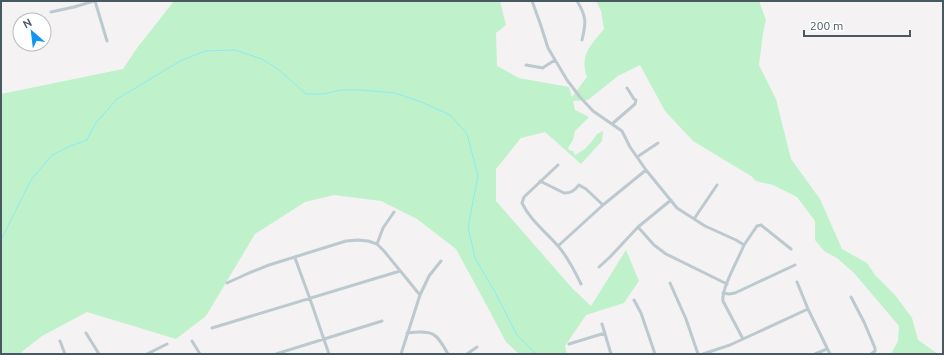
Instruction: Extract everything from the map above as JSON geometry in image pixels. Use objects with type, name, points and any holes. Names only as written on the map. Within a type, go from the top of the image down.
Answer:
[{"type":"street","points":[[51,12],[94,1],[107,42]]},
{"type":"street","points":[[532,1],[548,48],[567,80],[580,97],[593,111],[622,131],[630,147],[646,170],[677,208],[705,226],[744,245]]},
{"type":"street","points":[[577,1],[582,10],[585,21],[582,40]]},
{"type":"street","points":[[526,65],[543,68],[555,60]]},
{"type":"street","points":[[612,124],[635,104],[636,100],[627,88]]},
{"type":"street","points":[[637,157],[658,143]]},
{"type":"street","points":[[558,165],[524,197],[522,203],[543,232],[558,246],[569,260],[581,284]]},
{"type":"street","points":[[558,246],[603,205],[646,170]]},
{"type":"street","points":[[540,181],[564,193],[574,191],[579,185],[586,189],[603,205]]},
{"type":"street","points":[[694,219],[717,185]]},
{"type":"street","points":[[599,267],[638,227],[671,200]]},
{"type":"street","points":[[377,244],[383,228],[394,212]]},
{"type":"street","points":[[743,339],[723,301],[723,293],[744,245],[757,226],[761,225],[791,249]]},
{"type":"street","points":[[638,227],[654,246],[666,254],[727,284]]},
{"type":"street","points":[[227,283],[269,265],[346,241],[358,240],[377,244],[420,295]]},
{"type":"street","points":[[295,258],[329,354]]},
{"type":"street","points":[[400,354],[420,295],[429,276],[441,261]]},
{"type":"street","points":[[723,293],[734,293],[794,265]]},
{"type":"street","points":[[212,328],[400,271]]},
{"type":"street","points":[[797,282],[808,309],[830,354]]},
{"type":"street","points":[[670,283],[686,319],[698,354]]},
{"type":"street","points":[[851,297],[875,348],[875,351],[870,354]]},
{"type":"street","points":[[634,300],[655,354]]},
{"type":"street","points":[[703,354],[730,345],[808,309]]},
{"type":"street","points":[[276,354],[382,321]]},
{"type":"street","points":[[602,324],[611,354]]},
{"type":"street","points":[[407,333],[428,332],[435,335],[439,338],[448,354]]},
{"type":"street","points":[[86,333],[99,354]]},
{"type":"street","points":[[569,344],[605,333]]},
{"type":"street","points":[[60,341],[65,354]]},
{"type":"street","points":[[192,341],[200,354]]},
{"type":"street","points":[[147,354],[167,344]]},
{"type":"street","points":[[467,354],[477,347]]},
{"type":"street","points":[[815,354],[827,349]]},
{"type":"green space","points":[[174,1],[500,1],[506,25],[496,33],[497,66],[519,78],[569,87],[572,97],[587,77],[584,62],[585,56],[591,45],[604,29],[601,11],[596,1],[759,1],[766,20],[759,65],[776,99],[791,159],[820,199],[842,249],[867,263],[875,275],[895,295],[912,318],[918,340],[938,354],[891,354],[898,341],[899,326],[854,273],[837,258],[824,251],[815,240],[815,221],[797,197],[773,185],[756,181],[751,176],[693,141],[665,111],[640,65],[618,76],[588,100],[573,101],[575,110],[589,117],[575,131],[573,140],[568,148],[569,150],[573,151],[575,155],[585,149],[597,134],[603,131],[602,141],[581,164],[545,132],[521,138],[496,169],[496,201],[572,288],[591,306],[626,250],[639,281],[624,303],[586,315],[565,346],[567,354],[519,354],[506,342],[456,249],[417,219],[381,201],[334,195],[305,202],[255,234],[206,316],[176,339],[87,312],[42,336],[19,354],[1,354],[1,94],[123,69],[137,48]]},
{"type":"waterway","points":[[1,240],[31,180],[52,155],[87,140],[95,124],[117,99],[180,61],[205,51],[235,50],[262,59],[279,70],[306,94],[323,94],[341,90],[395,93],[424,103],[450,115],[467,134],[478,176],[468,227],[475,258],[495,292],[517,335],[536,354]]}]
